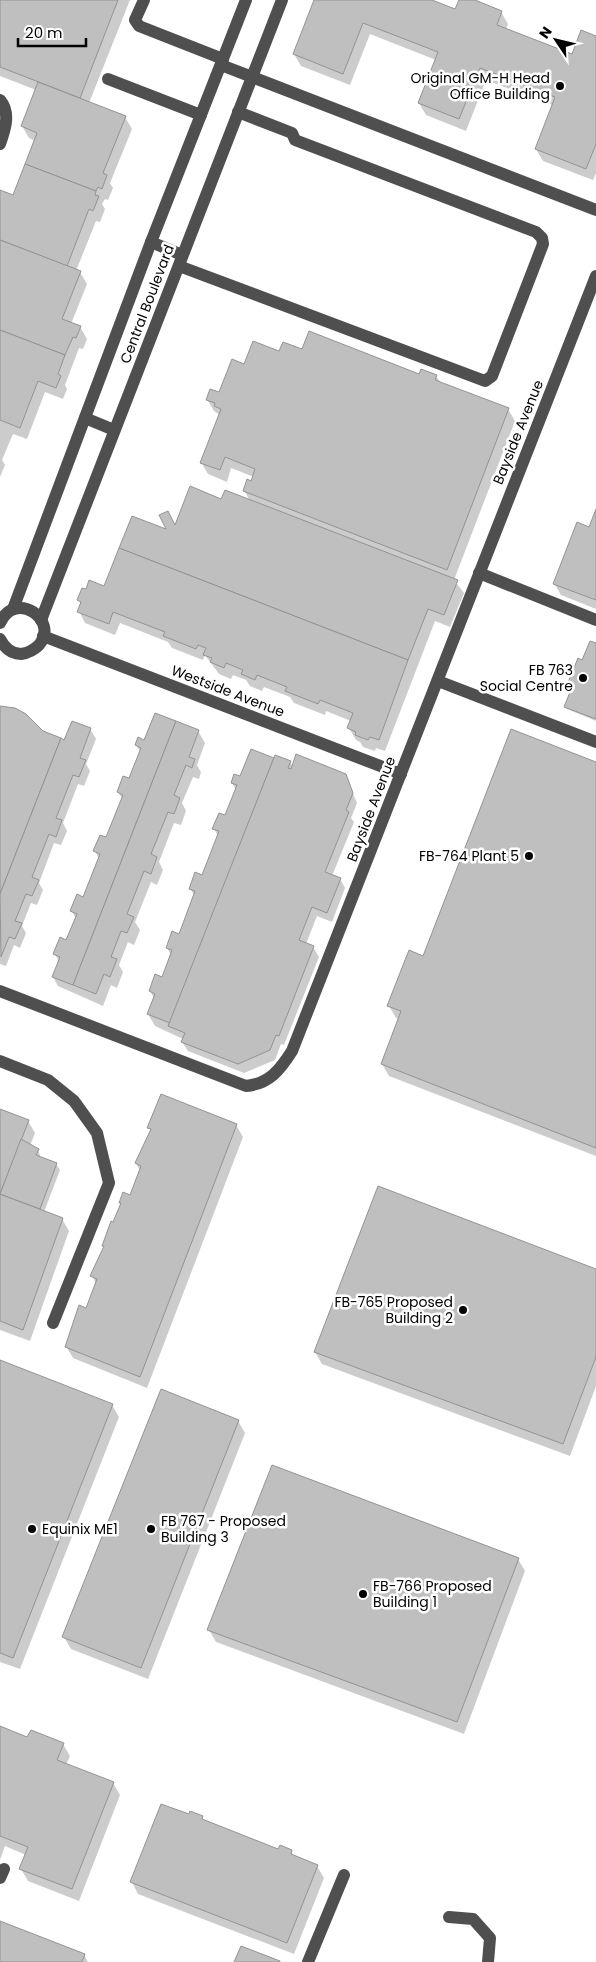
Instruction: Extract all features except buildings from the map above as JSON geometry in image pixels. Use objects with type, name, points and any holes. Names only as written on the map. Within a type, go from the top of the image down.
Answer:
[{"type":"lane","points":[[144,0],[135,20],[139,26],[222,62],[252,78],[596,210]]},
{"type":"lane","points":[[231,0],[245,2]]},
{"type":"lane","name":"Central Boulevard","points":[[41,620],[282,0]]},
{"type":"lane","name":"Central Boulevard","points":[[13,609],[151,242],[245,2]]},
{"type":"lane","points":[[108,79],[201,115]]},
{"type":"lane","points":[[0,100],[6,117],[6,126],[0,144]]},
{"type":"lane","points":[[151,242],[180,261],[236,288],[484,382],[492,376],[543,244],[542,238],[536,232],[295,140],[292,133],[238,112]]},
{"type":"lane","name":"Bayside Avenue","points":[[0,992],[246,1086],[260,1085],[282,1068],[292,1051],[596,276]]},
{"type":"lane","points":[[85,418],[114,430]]},
{"type":"lane","points":[[478,573],[596,620]]},
{"type":"lane","points":[[0,623],[7,613],[13,609],[26,608],[32,610],[41,620],[43,636],[34,649],[19,654],[5,648],[0,639]]},
{"type":"lane","name":"Westside Avenue","points":[[43,636],[401,774]]},
{"type":"lane","points":[[438,681],[596,742]]},
{"type":"lane","points":[[0,1061],[48,1080],[74,1101],[97,1133],[109,1183],[53,1323]]},
{"type":"lane","points":[[308,1962],[344,1875]]},
{"type":"lane","points":[[449,1917],[472,1918],[490,1938],[488,1962]]},
{"type":"place","name":"Original GM-H Head Office Building","points":[[560,86]]},
{"type":"place","name":"FB 763 Social Centre","points":[[583,678]]},
{"type":"place","name":"FB-764 Plant 5","points":[[529,856]]},
{"type":"place","name":"FB-765 Proposed Building 2","points":[[463,1310]]},
{"type":"place","name":"Equinix ME1","points":[[32,1529]]},
{"type":"place","name":"FB 767 - Proposed Building 3","points":[[151,1529]]},
{"type":"place","name":"FB-766 Proposed Building 1","points":[[363,1594]]}]
